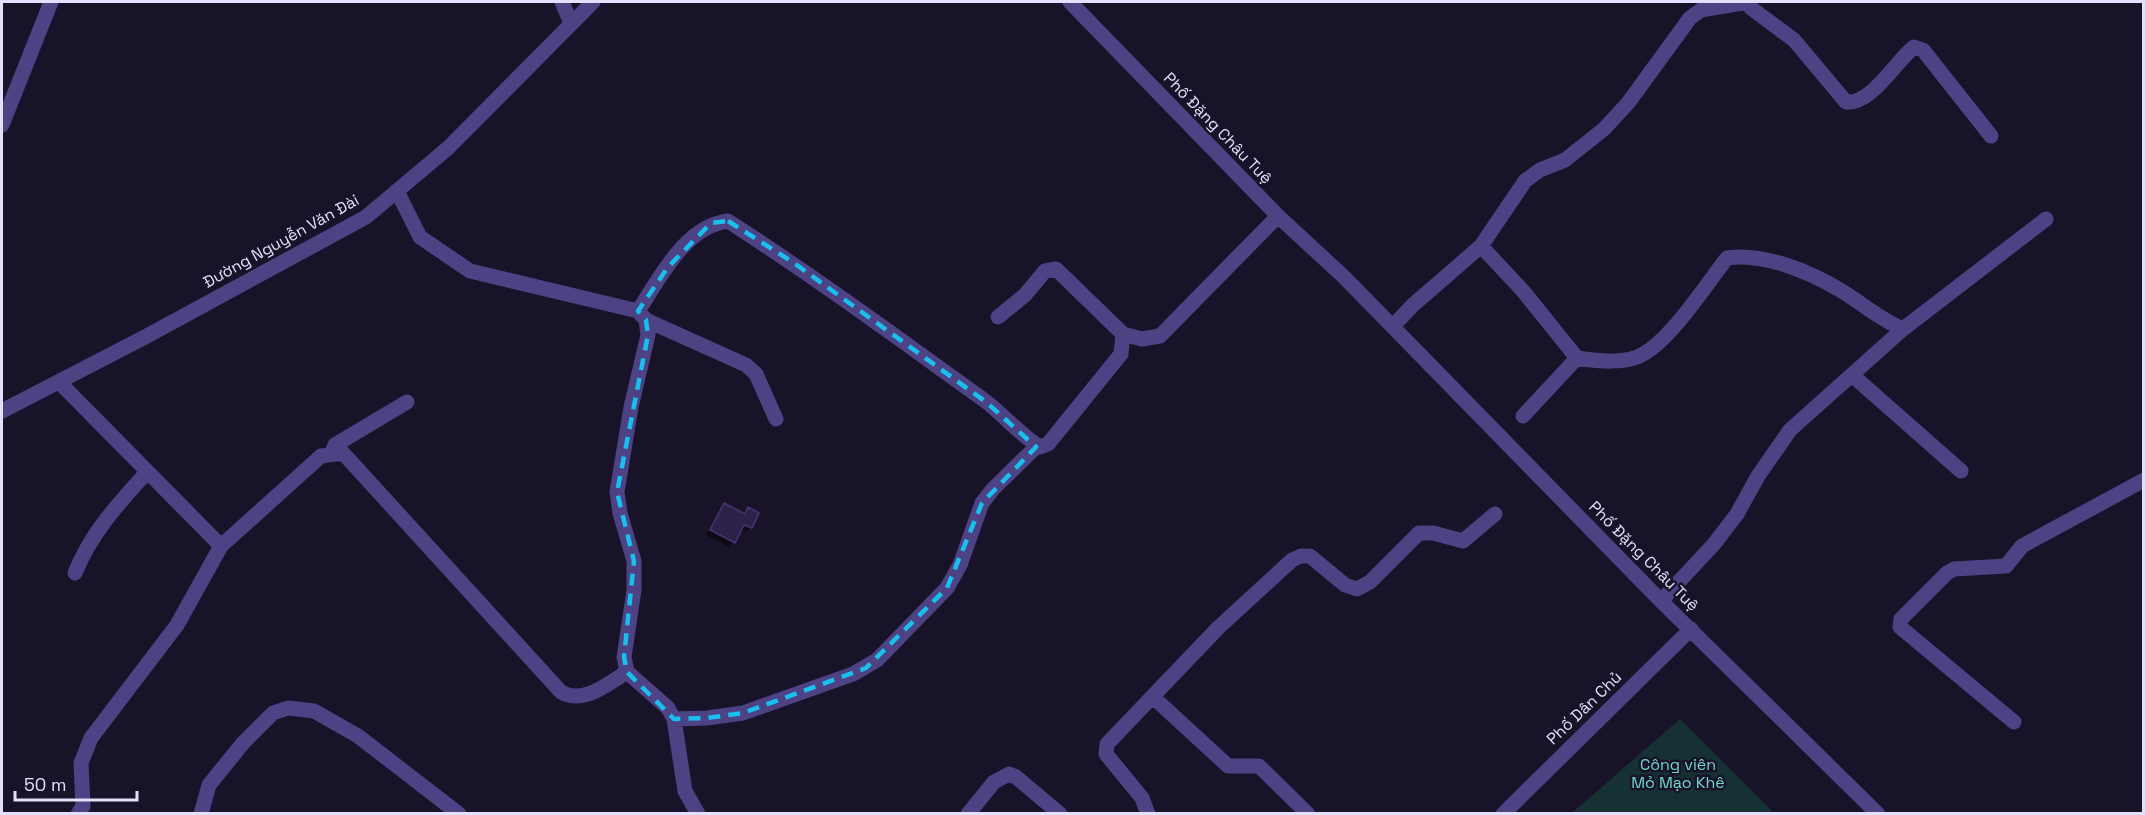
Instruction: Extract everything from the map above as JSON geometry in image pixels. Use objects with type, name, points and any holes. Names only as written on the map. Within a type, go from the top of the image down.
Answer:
[{"type":"street","points":[[2,125],[51,2]]},
{"type":"street","points":[[562,2],[572,23]]},
{"type":"street","name":"Đường Nguyễn Văn Đài","points":[[2,411],[366,217],[448,148],[593,2]]},
{"type":"street","name":"Phố Đặng Châu Tuệ","points":[[1070,2],[1278,216],[1344,277],[1661,601],[1878,813]]},
{"type":"street","points":[[1390,324],[1481,246],[1525,181],[1540,170],[1565,160],[1604,129],[1628,103],[1690,18],[1701,10],[1748,2],[1751,8],[1794,40],[1846,102],[1855,103],[1868,95],[1914,46],[1923,50],[1991,136]]},
{"type":"street","points":[[397,191],[420,237],[470,271],[642,316],[746,365],[756,374],[776,419]]},
{"type":"street","points":[[998,316],[1025,295],[1045,271],[1056,269],[1124,334],[1142,339],[1160,336],[1278,216]]},
{"type":"street","points":[[1661,601],[1714,544],[1737,514],[1758,476],[1790,430],[1903,329],[2046,219]]},
{"type":"street","points":[[698,813],[685,791],[674,718],[668,708],[627,672],[624,657],[634,590],[634,561],[620,513],[617,492],[631,407],[648,336],[642,316],[668,267],[695,235],[711,223],[728,221],[794,263],[986,402],[1023,436],[1040,447]]},
{"type":"street","points":[[1481,246],[1522,291],[1577,358],[1626,360],[1645,354],[1668,332],[1727,258],[1739,256],[1804,272],[1840,290],[1885,322],[1903,329]]},
{"type":"street","points":[[674,718],[708,718],[743,713],[853,674],[878,660],[947,588],[960,565],[982,503],[1036,447],[1048,444],[1121,354],[1124,334]]},
{"type":"street","points":[[1523,416],[1577,358]]},
{"type":"street","points":[[1852,375],[1960,471]]},
{"type":"street","points":[[59,382],[221,546]]},
{"type":"street","points":[[332,452],[335,446],[407,402]]},
{"type":"street","points":[[78,813],[82,806],[81,763],[91,738],[177,625],[221,546],[321,456],[332,452],[343,453],[351,461],[561,692],[575,697],[585,696],[627,672]]},
{"type":"street","points":[[75,573],[86,545],[104,520],[147,472]]},
{"type":"street","points":[[2014,722],[1900,627],[1901,619],[1947,573],[1954,569],[2006,566],[2022,546],[2144,480]]},
{"type":"street","points":[[1148,813],[1142,798],[1106,754],[1107,744],[1218,628],[1292,560],[1301,556],[1310,556],[1345,585],[1357,589],[1370,582],[1419,532],[1463,541],[1495,514]]},
{"type":"street","name":"Phố Dân Chủ","points":[[1503,813],[1691,629]]},
{"type":"street","points":[[1153,697],[1228,766],[1259,766],[1308,813]]},
{"type":"street","points":[[201,813],[208,785],[273,713],[288,708],[314,711],[358,736],[459,813]]},
{"type":"street","points":[[968,813],[994,782],[1009,774],[1016,777],[1059,813]]},
{"type":"highlighted area","points":[[728,221],[794,263],[986,402],[1036,447],[982,503],[947,588],[866,668],[743,713],[707,718],[674,719],[627,672],[624,657],[634,561],[617,492],[648,335],[646,320],[638,311],[668,267],[711,223]]},
{"type":"green space","name":"Công viên Mỏ Mạo Khê","points":[[1680,719],[1774,813],[1572,813]]},
{"type":"building","points":[[724,503],[745,514],[748,507],[759,513],[752,528],[744,525],[735,543],[710,530]]}]
